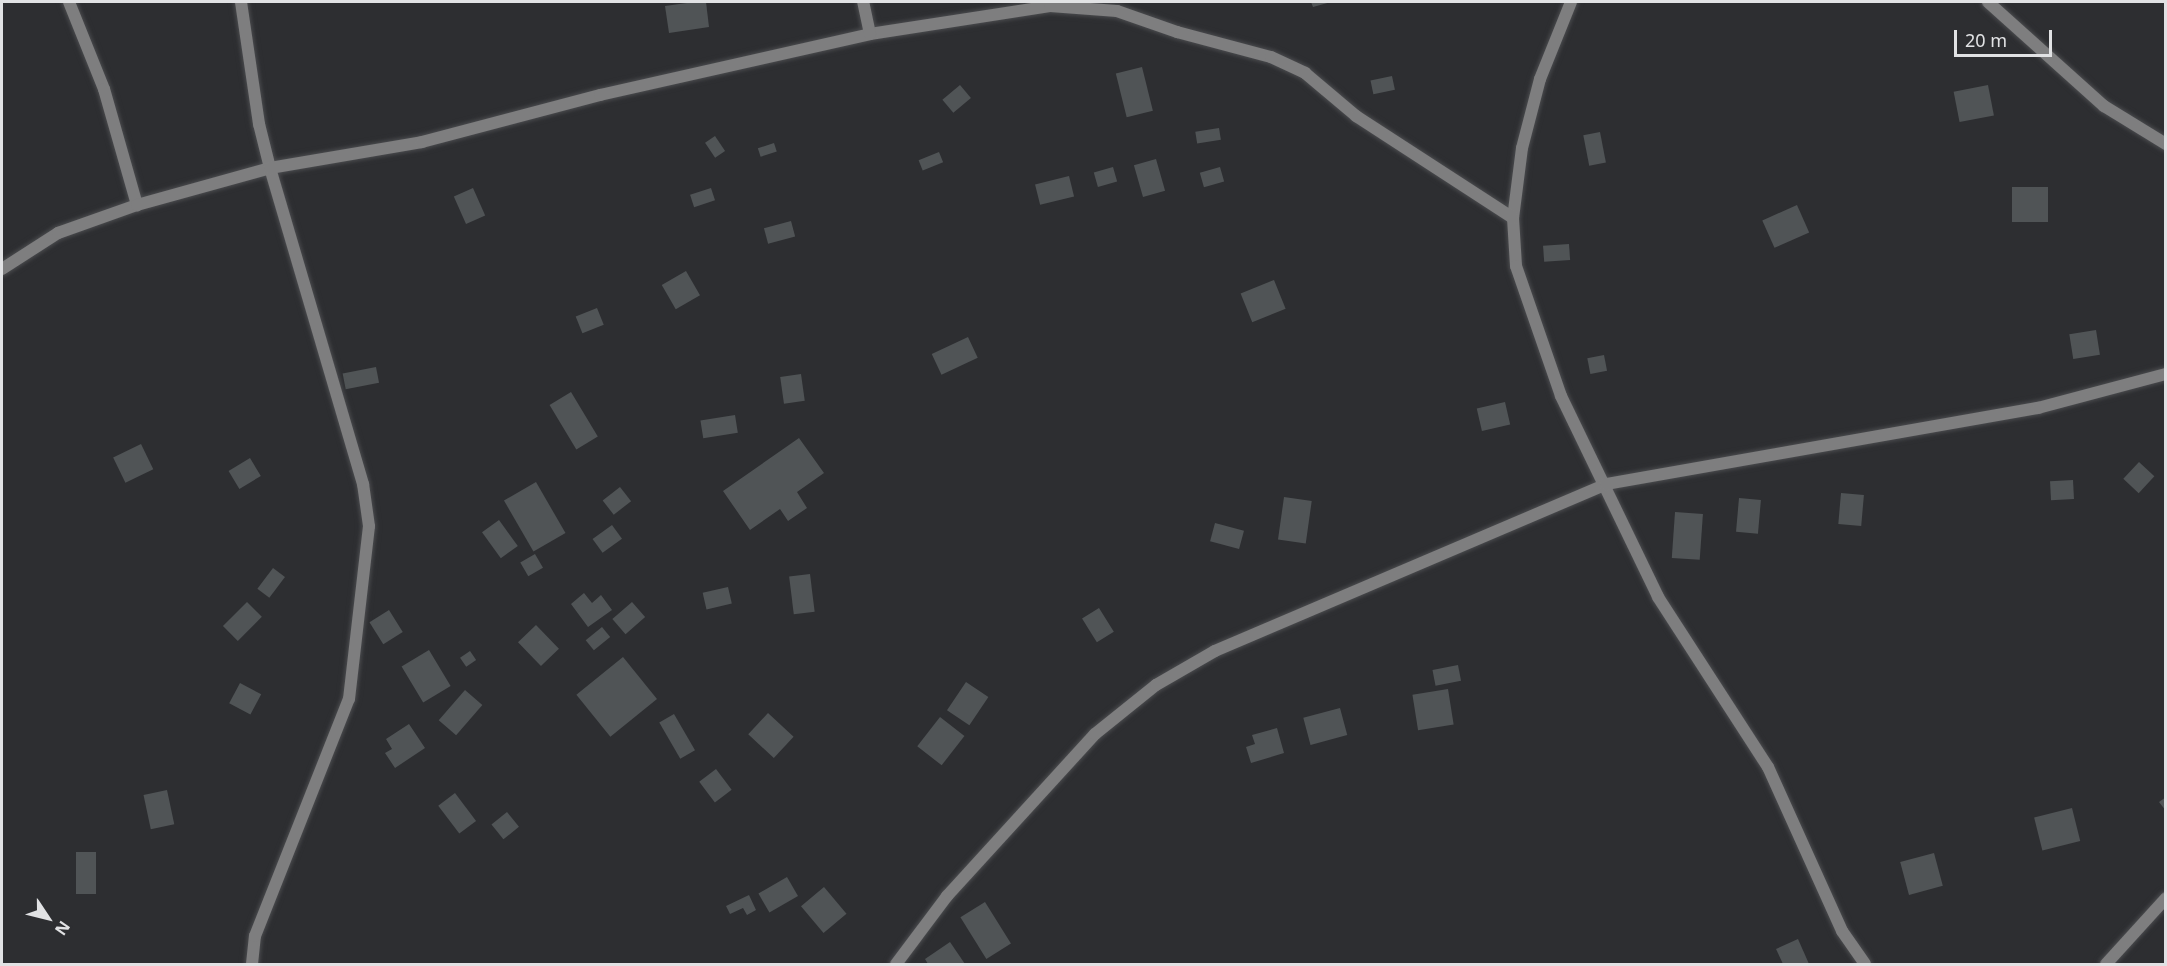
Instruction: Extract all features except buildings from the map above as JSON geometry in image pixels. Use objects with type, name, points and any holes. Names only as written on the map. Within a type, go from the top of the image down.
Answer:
[{"type":"street","points":[[69,2],[104,89],[137,205]]},
{"type":"street","points":[[241,2],[259,124],[363,484],[369,526],[349,699],[255,936],[252,964]]},
{"type":"street","points":[[863,2],[870,34]]},
{"type":"street","points":[[1571,2],[1540,79],[1522,148],[1513,218],[1516,266],[1561,396],[1658,597],[1768,766],[1842,931],[1865,964]]},
{"type":"street","points":[[1988,2],[2104,106],[2166,144]]},
{"type":"street","points":[[2,269],[58,233],[137,205],[270,168],[422,142],[600,95],[870,34],[1050,6],[1117,11],[1177,32],[1271,57],[1305,73],[1356,116],[1513,218]]},
{"type":"street","points":[[896,964],[947,896],[1095,734],[1156,685],[1215,651],[1323,602],[1605,484],[2038,408],[2166,374]]},
{"type":"street","points":[[2106,964],[2166,898]]}]
